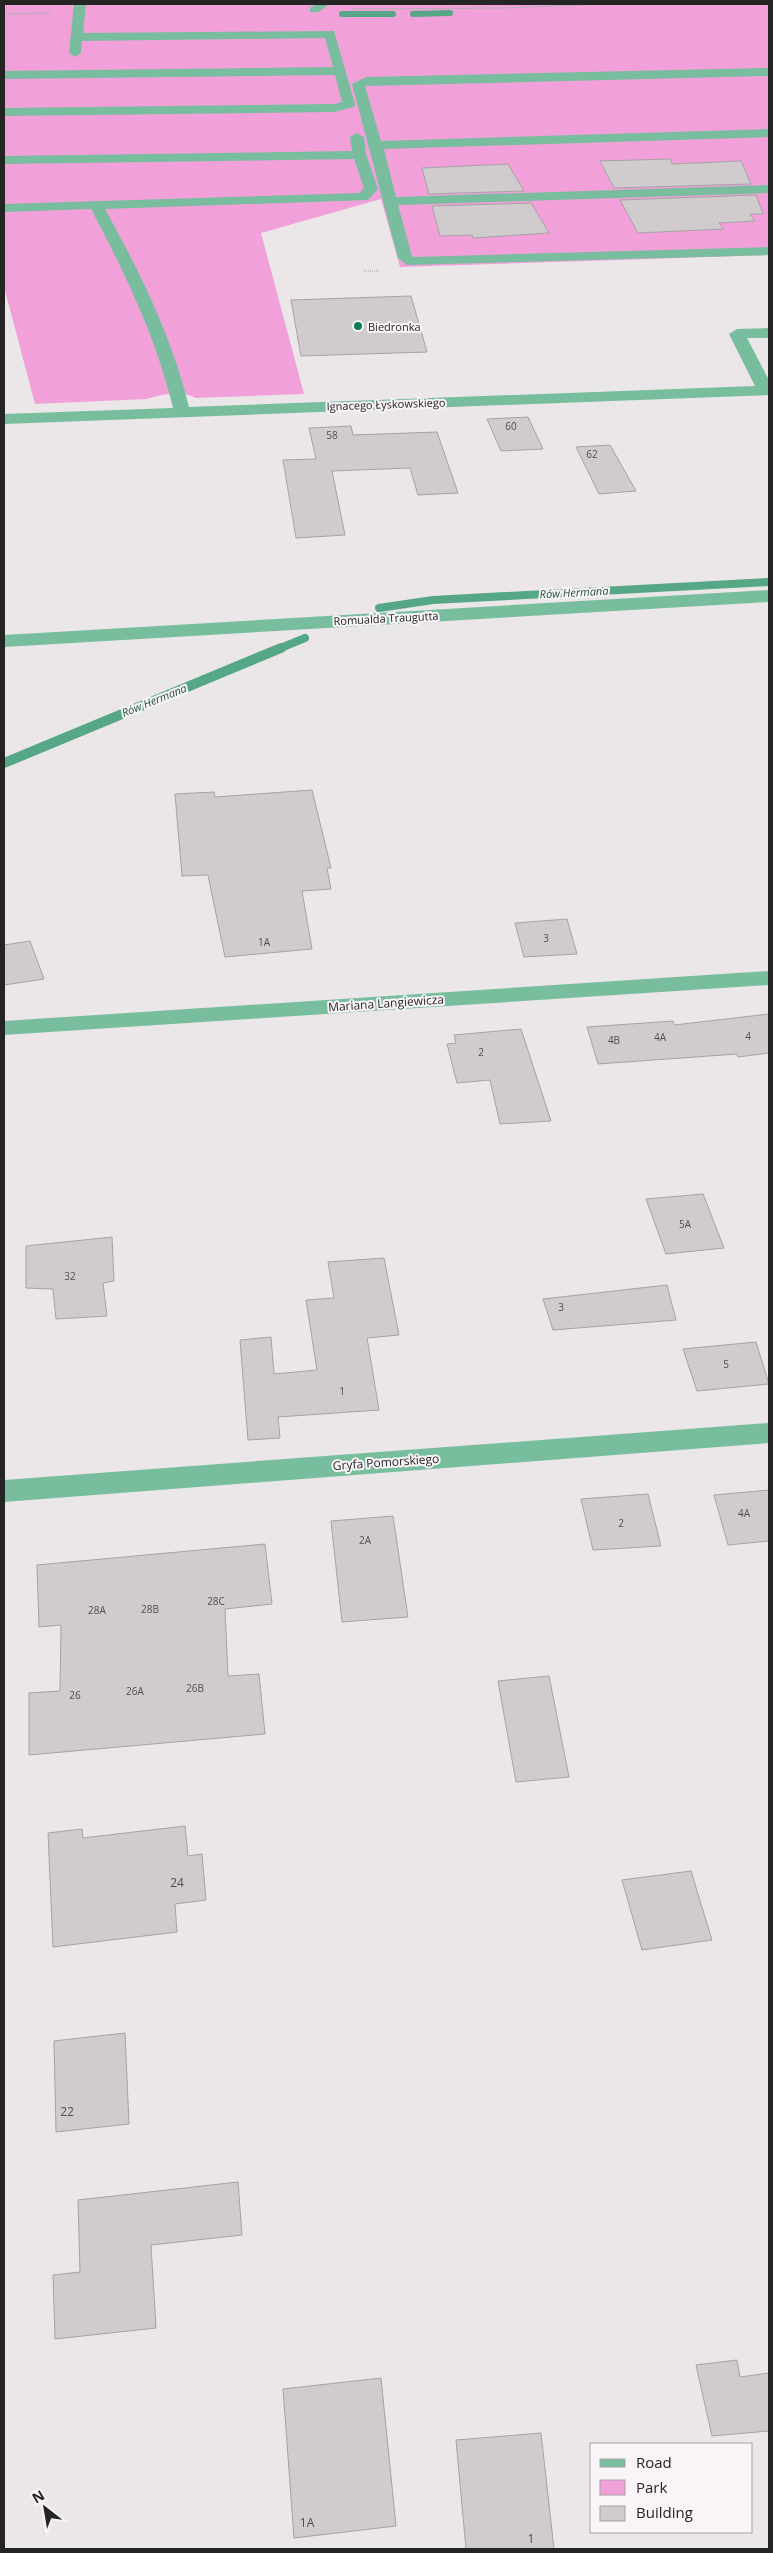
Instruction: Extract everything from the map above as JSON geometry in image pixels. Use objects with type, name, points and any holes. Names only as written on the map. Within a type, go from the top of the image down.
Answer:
[{"type":"street","points":[[70,79],[78,37],[80,4]]},
{"type":"street","points":[[4,112],[63,106],[340,106],[349,104],[330,34],[78,37]]},
{"type":"street","points":[[4,75],[70,79],[340,72]]},
{"type":"street","points":[[769,72],[366,81],[358,84],[406,258],[421,263],[769,251]]},
{"type":"street","points":[[4,208],[363,197],[371,189],[359,155],[355,112],[340,106]]},
{"type":"street","points":[[376,145],[769,133]]},
{"type":"street","points":[[4,160],[359,155]]},
{"type":"street","points":[[391,201],[769,189]]},
{"type":"street","points":[[96,205],[142,294],[178,394],[182,412]]},
{"type":"street","points":[[768,390],[737,334],[769,333]]},
{"type":"street","name":"Ignacego Łyskowskiego","points":[[4,419],[768,390]]},
{"type":"street","name":"Romualda Traugutta","points":[[4,641],[769,596]]},
{"type":"street","name":"Mariana Langiewicza","points":[[4,1028],[769,978]]},
{"type":"street","name":"Gryfa Pomorskiego","points":[[4,1491],[769,1433]]},
{"type":"path","points":[[319,7],[504,8],[601,4]]},
{"type":"green space","points":[[4,4],[769,4],[769,255],[400,267],[381,199],[261,233],[304,394],[196,398],[185,394],[172,394],[147,399],[35,404],[4,287]]},
{"type":"building","points":[[670,159],[672,164],[741,161],[751,184],[614,188],[600,161]]},
{"type":"building","points":[[508,164],[524,191],[429,194],[422,168]]},
{"type":"building","points":[[756,195],[763,214],[750,214],[755,221],[719,223],[723,229],[638,233],[620,200]]},
{"type":"building","points":[[531,203],[549,233],[473,238],[472,235],[440,236],[432,206]]},
{"type":"building","name":"Biedronka","points":[[411,296],[427,352],[301,356],[291,300]]},
{"type":"building","points":[[528,417],[543,449],[501,451],[487,419]]},
{"type":"building","points":[[351,426],[353,435],[437,432],[458,493],[418,495],[410,468],[332,471],[345,535],[296,538],[283,460],[316,459],[309,428]]},
{"type":"building","points":[[610,445],[636,491],[599,494],[576,447]]},
{"type":"building","points":[[312,790],[331,868],[327,868],[331,889],[302,891],[312,949],[225,957],[208,875],[182,876],[175,794],[214,792],[215,797]]},
{"type":"building","points":[[567,919],[577,954],[524,957],[515,923]]},
{"type":"building","points":[[30,941],[44,979],[4,985],[4,945]]},
{"type":"building","points":[[769,1014],[769,1053],[738,1057],[737,1054],[598,1064],[587,1027],[673,1021],[674,1025]]},
{"type":"building","points":[[521,1029],[551,1121],[500,1124],[490,1080],[457,1083],[447,1044],[456,1043],[454,1035]]},
{"type":"building","points":[[703,1194],[724,1248],[666,1254],[646,1199]]},
{"type":"building","points":[[112,1237],[114,1281],[103,1283],[107,1316],[56,1319],[53,1289],[26,1288],[26,1246]]},
{"type":"building","points":[[384,1258],[399,1335],[367,1338],[379,1410],[278,1417],[280,1438],[248,1440],[240,1340],[271,1337],[274,1374],[317,1370],[306,1300],[334,1298],[328,1262]]},
{"type":"building","points":[[667,1285],[676,1320],[553,1330],[543,1299]]},
{"type":"building","points":[[756,1342],[769,1384],[697,1391],[683,1349]]},
{"type":"building","points":[[769,1490],[769,1541],[728,1545],[714,1495]]},
{"type":"building","points":[[648,1494],[661,1546],[593,1550],[581,1499]]},
{"type":"building","points":[[393,1516],[408,1617],[342,1622],[331,1521]]},
{"type":"building","points":[[265,1544],[272,1604],[225,1609],[228,1676],[259,1674],[265,1734],[29,1755],[29,1693],[60,1691],[61,1625],[39,1627],[37,1565]]},
{"type":"building","points":[[549,1676],[569,1777],[516,1782],[498,1681]]},
{"type":"building","points":[[185,1826],[188,1856],[202,1854],[206,1900],[175,1904],[177,1932],[53,1947],[48,1833],[82,1829],[83,1838]]},
{"type":"building","points":[[691,1871],[712,1940],[642,1950],[622,1880]]},
{"type":"building","points":[[125,2033],[129,2124],[56,2132],[54,2041]]},
{"type":"building","points":[[238,2182],[242,2235],[151,2245],[156,2328],[55,2339],[53,2275],[80,2272],[78,2200]]},
{"type":"building","points":[[737,2360],[740,2377],[769,2373],[769,2431],[712,2436],[696,2365]]},
{"type":"building","points":[[381,2378],[396,2526],[294,2538],[283,2389]]},
{"type":"building","points":[[541,2433],[554,2549],[466,2549],[456,2440]]},
{"type":"waterway","points":[[413,14],[450,13]]},
{"type":"waterway","points":[[342,14],[393,14]]},
{"type":"waterway","name":"Rów Hermana","points":[[379,608],[433,600],[769,582]]},
{"type":"waterway","name":"Rów Hermana","points":[[278,649],[305,638]]},
{"type":"waterway","name":"Rów Hermana","points":[[4,763],[281,648]]},
{"type":"place","name":"Biedronka","points":[[358,326]]}]
